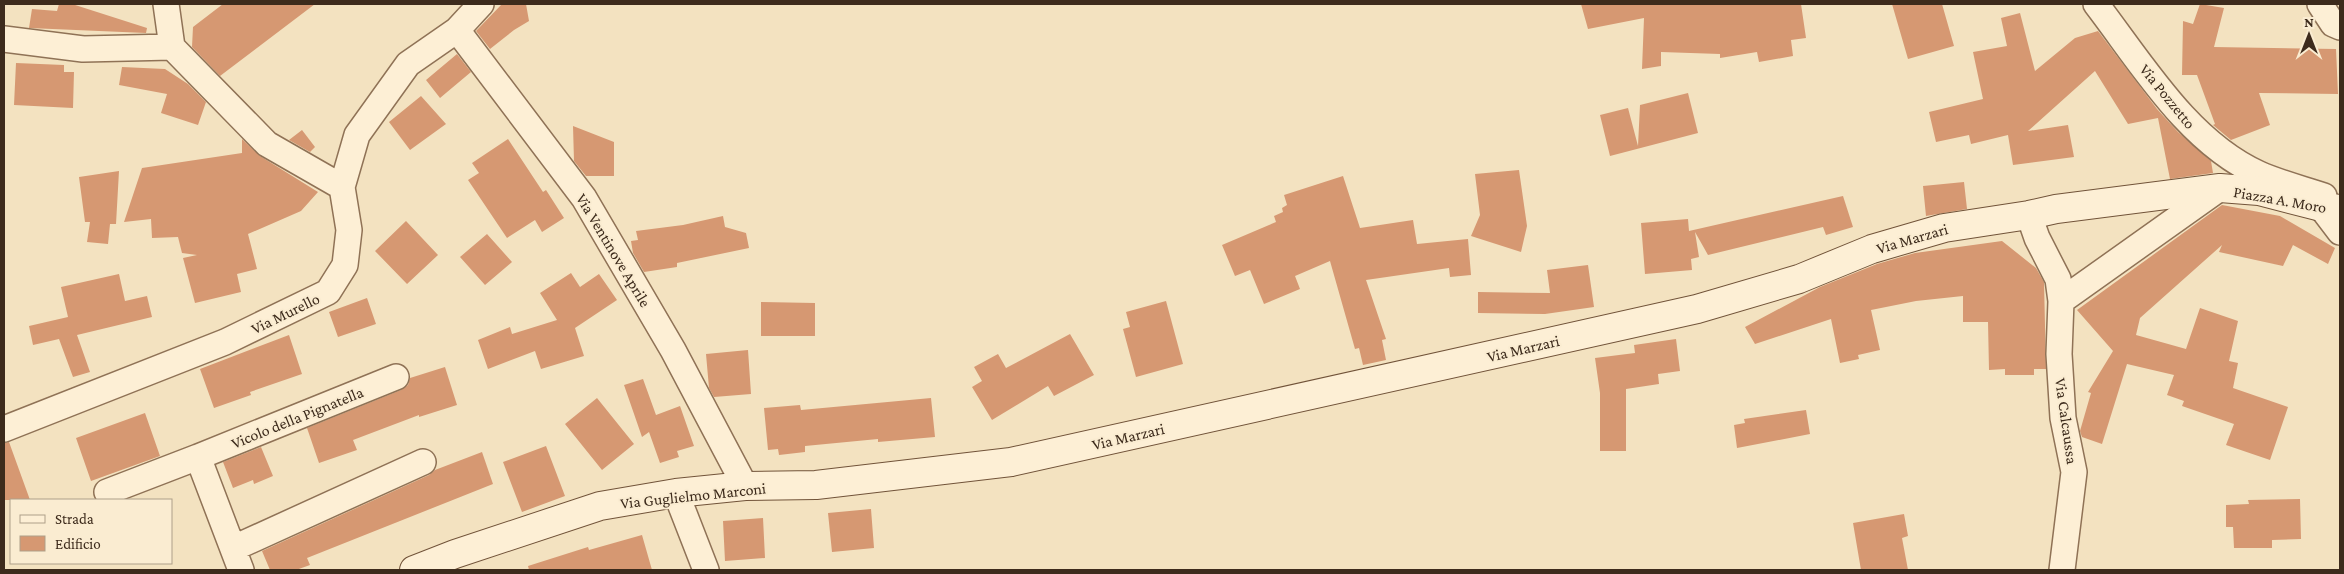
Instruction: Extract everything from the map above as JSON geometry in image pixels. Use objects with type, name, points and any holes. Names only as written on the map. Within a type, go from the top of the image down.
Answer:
[{"type":"street","points":[[166,4],[172,48],[267,144],[342,187],[357,136],[408,64],[457,30],[481,4]]},
{"type":"street","name":"Via Pozzetto","points":[[2096,4],[2189,125],[2227,156],[2259,174],[2334,206]]},
{"type":"street","points":[[2320,4],[2333,24],[2340,27]]},
{"type":"street","name":"Via Ventinove Aprile","points":[[457,30],[584,198],[673,350],[744,486]]},
{"type":"street","points":[[4,39],[83,49],[172,48]]},
{"type":"street","name":"Via Murello","points":[[4,429],[225,342],[328,292],[345,265],[350,230],[342,187]]},
{"type":"street","points":[[2029,215],[2037,238],[2058,279],[2061,301],[2220,188]]},
{"type":"street","name":"Piazza A. Moro","points":[[2220,188],[2259,191],[2334,206]]},
{"type":"street","name":"Via Marzari","points":[[1011,462],[1697,309],[1799,278],[1872,249],[1944,228],[2056,209],[2220,188]]},
{"type":"street","points":[[2334,206],[2340,232]]},
{"type":"street","name":"Via Calcaussa","points":[[2061,301],[2059,354],[2063,418],[2074,472],[2062,570]]},
{"type":"street","name":"Vicolo della Pignatella","points":[[107,492],[396,377]]},
{"type":"street","points":[[198,457],[238,559],[423,462]]},
{"type":"street","name":"Via Guglielmo Marconi","points":[[414,570],[455,554],[600,506],[676,493],[744,486],[816,485],[1011,462]]},
{"type":"street","points":[[676,493],[706,570]]},
{"type":"building","points":[[59,4],[72,4],[147,28],[146,33],[29,28],[32,9],[57,11]]},
{"type":"building","points":[[223,4],[315,4],[220,76],[192,47],[193,27]]},
{"type":"building","points":[[502,4],[526,4],[529,21],[490,49],[476,31]]},
{"type":"building","points":[[1581,4],[1801,4],[1806,38],[1791,40],[1793,56],[1759,62],[1757,52],[1720,58],[1720,54],[1661,52],[1661,66],[1642,69],[1644,18],[1588,29]]},
{"type":"building","points":[[1892,4],[1942,4],[1954,46],[1908,59]]},
{"type":"building","points":[[2200,4],[2224,8],[2214,47],[2336,49],[2338,94],[2259,93],[2270,125],[2231,140],[2213,125],[2215,124],[2197,75],[2182,75],[2183,21],[2193,24]]},
{"type":"building","points":[[2020,13],[2035,71],[2075,38],[2098,31],[2157,109],[2178,132],[2211,161],[2213,173],[2170,179],[2158,118],[2128,124],[2095,71],[2028,131],[2068,125],[2074,157],[2013,165],[2008,135],[1971,144],[1969,135],[1936,142],[1929,112],[1983,99],[1973,52],[2007,46],[2001,18]]},
{"type":"building","points":[[457,54],[471,72],[440,98],[426,80]]},
{"type":"building","points":[[16,63],[64,65],[64,72],[74,72],[73,108],[14,105]]},
{"type":"building","points":[[122,67],[165,69],[188,84],[206,102],[198,125],[161,113],[167,94],[119,85]]},
{"type":"building","points":[[1688,93],[1698,133],[1610,156],[1600,115],[1628,108],[1638,146],[1640,105]]},
{"type":"building","points":[[421,96],[446,124],[410,150],[389,122]]},
{"type":"building","points":[[573,126],[614,142],[614,176],[586,176],[574,161]]},
{"type":"building","points":[[302,130],[315,147],[310,152],[289,140]]},
{"type":"building","points":[[242,139],[260,156],[318,192],[301,211],[248,234],[257,269],[237,274],[241,292],[195,303],[183,258],[197,255],[182,253],[178,237],[152,238],[151,219],[124,222],[142,168],[242,153]]},
{"type":"building","points":[[508,139],[543,192],[546,190],[564,218],[542,232],[535,220],[507,238],[468,180],[479,173],[472,163]]},
{"type":"building","points":[[1519,170],[1527,226],[1521,252],[1471,236],[1480,215],[1475,174]]},
{"type":"building","points":[[119,171],[116,224],[110,224],[108,244],[87,242],[90,222],[85,222],[79,177]]},
{"type":"building","points":[[1343,176],[1360,228],[1413,220],[1417,244],[1468,239],[1471,275],[1450,277],[1449,268],[1366,280],[1386,339],[1382,340],[1386,360],[1363,365],[1359,348],[1355,349],[1330,261],[1295,276],[1300,289],[1264,304],[1250,270],[1235,276],[1222,245],[1276,222],[1274,216],[1283,212],[1282,208],[1287,205],[1284,195]]},
{"type":"building","points":[[1964,182],[1967,209],[1926,216],[1923,186]]},
{"type":"building","points":[[1843,196],[1853,227],[1826,235],[1823,227],[1708,255],[1695,232],[1699,257],[1691,259],[1692,270],[1645,274],[1641,223],[1688,219],[1689,231]]},
{"type":"building","points":[[2222,205],[2280,216],[2335,248],[2328,264],[2293,245],[2283,266],[2219,252],[2222,245],[2140,318],[2136,335],[2186,349],[2200,308],[2238,321],[2229,361],[2238,363],[2233,388],[2288,407],[2270,460],[2226,445],[2234,424],[2182,406],[2184,401],[2167,395],[2174,375],[2127,364],[2102,444],[2082,437],[2080,431],[2091,393],[2088,392],[2113,351],[2077,310]]},
{"type":"building","points":[[723,216],[725,227],[746,233],[749,248],[677,263],[677,267],[644,272],[633,253],[631,241],[638,240],[636,231],[683,225]]},
{"type":"building","points":[[406,221],[438,255],[407,284],[375,251]]},
{"type":"building","points":[[487,234],[512,262],[485,285],[460,257]]},
{"type":"building","points":[[2002,241],[2036,268],[2044,282],[2046,369],[2034,369],[2034,375],[2005,375],[2005,369],[1989,370],[1988,322],[1963,322],[1963,296],[1916,301],[1871,310],[1880,350],[1858,355],[1859,359],[1840,363],[1831,319],[1755,344],[1745,327],[1820,287],[1877,264],[1915,253]]},
{"type":"building","points":[[1588,265],[1594,307],[1545,314],[1478,313],[1478,292],[1550,293],[1547,270]]},
{"type":"building","points":[[571,273],[580,287],[599,274],[617,300],[575,328],[584,356],[541,369],[535,351],[488,369],[478,340],[510,327],[512,334],[557,320],[540,293]]},
{"type":"building","points":[[119,274],[125,301],[147,296],[152,317],[77,335],[90,372],[73,377],[59,339],[33,345],[29,326],[68,317],[61,287]]},
{"type":"building","points":[[367,298],[376,324],[338,337],[329,312]]},
{"type":"building","points":[[1166,301],[1183,364],[1136,377],[1123,329],[1130,327],[1126,312]]},
{"type":"building","points":[[761,302],[815,303],[815,336],[761,336]]},
{"type":"building","points":[[1070,334],[1094,375],[1054,396],[1048,386],[992,420],[972,387],[982,381],[974,367],[998,354],[1006,368]]},
{"type":"building","points":[[289,335],[302,374],[250,392],[251,395],[214,408],[200,369]]},
{"type":"building","points":[[1676,339],[1680,371],[1658,374],[1659,384],[1626,389],[1626,451],[1600,451],[1600,393],[1595,358],[1635,353],[1634,345]]},
{"type":"building","points":[[748,350],[751,394],[714,397],[709,388],[706,354]]},
{"type":"building","points":[[445,367],[457,405],[419,417],[419,415],[353,440],[357,450],[319,463],[307,428],[401,390],[408,385],[410,378]]},
{"type":"building","points":[[643,379],[656,415],[680,406],[694,446],[677,451],[679,457],[660,463],[649,432],[642,437],[624,385]]},
{"type":"building","points":[[597,398],[634,444],[602,470],[565,424]]},
{"type":"building","points":[[931,398],[935,437],[878,442],[878,439],[805,446],[805,452],[779,455],[778,449],[768,450],[764,408],[800,405],[801,410]]},
{"type":"building","points":[[1806,410],[1810,434],[1737,448],[1734,425],[1745,423],[1744,419]]},
{"type":"building","points":[[145,413],[160,456],[91,481],[76,438]]},
{"type":"building","points":[[9,442],[30,499],[4,500],[4,443]]},
{"type":"building","points":[[546,446],[565,496],[522,512],[503,462]]},
{"type":"building","points":[[261,447],[273,476],[254,484],[253,480],[233,488],[223,462]]},
{"type":"building","points":[[482,452],[493,484],[307,558],[310,565],[296,570],[270,570],[262,551],[429,475],[435,470]]},
{"type":"building","points":[[2300,499],[2301,539],[2272,540],[2272,548],[2234,548],[2233,527],[2226,527],[2226,505],[2249,504],[2248,500]]},
{"type":"building","points":[[871,509],[874,548],[832,552],[828,513]]},
{"type":"building","points":[[1904,514],[1908,536],[1902,538],[1908,570],[1861,570],[1853,523]]},
{"type":"building","points":[[763,518],[765,558],[725,561],[723,521]]},
{"type":"building","points":[[642,535],[652,570],[529,570],[528,566],[588,547],[589,550]]}]
